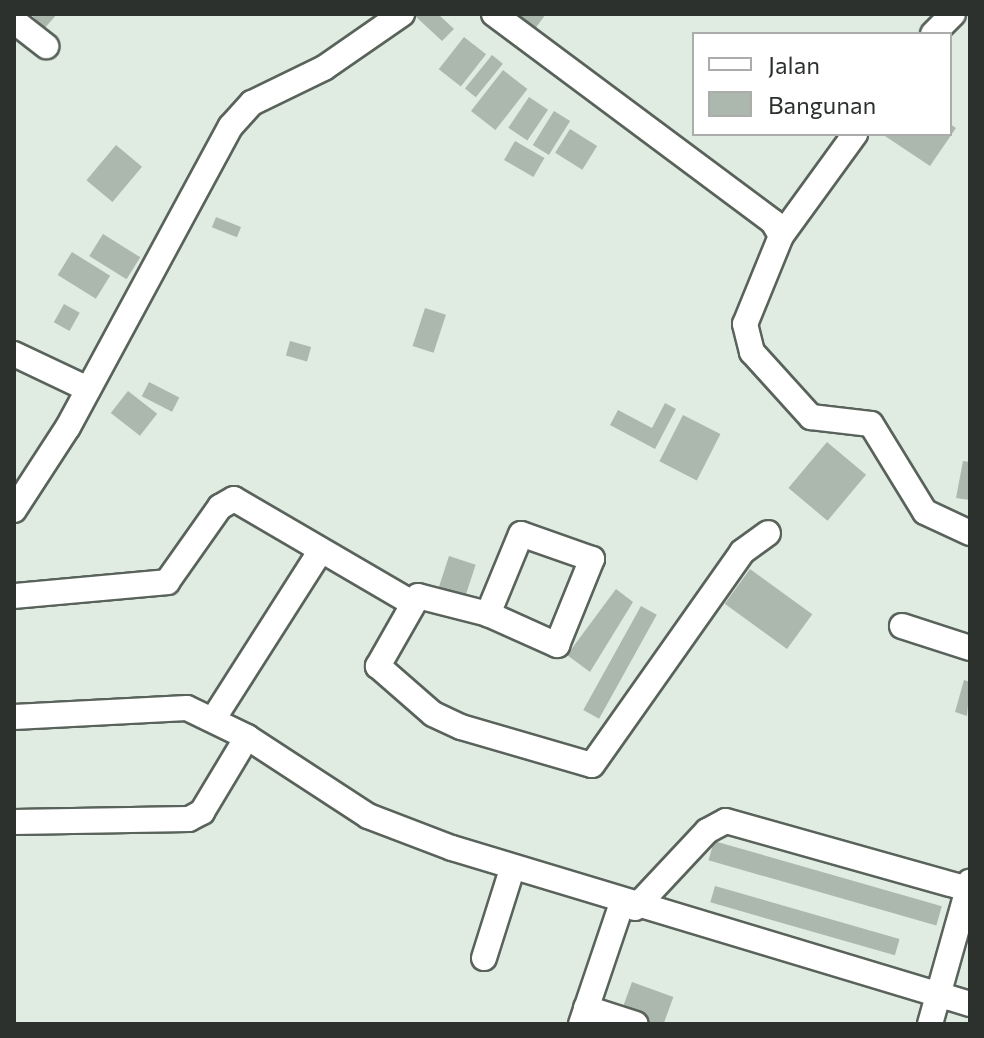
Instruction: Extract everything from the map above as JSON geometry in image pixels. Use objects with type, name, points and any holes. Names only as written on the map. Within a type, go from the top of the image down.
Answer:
[{"type":"street","points":[[14,510],[88,389],[231,126],[252,103],[324,68],[402,14]]},
{"type":"street","points":[[494,14],[773,222],[781,236]]},
{"type":"street","points":[[935,32],[953,14]]},
{"type":"street","points":[[14,21],[46,46]]},
{"type":"street","points":[[854,136],[781,236],[745,324],[752,352],[811,417],[871,424],[925,512],[970,533]]},
{"type":"street","points":[[14,354],[88,389]]},
{"type":"street","points":[[14,596],[167,582],[220,507],[234,499],[319,553],[412,603]]},
{"type":"street","points":[[488,614],[521,534],[592,559],[557,645],[488,614],[422,594],[412,603],[378,666],[433,714],[583,767],[596,759],[742,552],[768,533]]},
{"type":"street","points":[[214,718],[319,553]]},
{"type":"street","points":[[902,626],[970,648]]},
{"type":"street","points":[[14,717],[181,708],[214,718],[247,737],[368,816],[512,869],[970,1004]]},
{"type":"street","points":[[14,822],[189,819],[202,812],[247,737]]},
{"type":"street","points":[[636,1024],[583,1016],[628,905],[707,831],[726,821],[969,886],[930,1024]]},
{"type":"street","points":[[484,958],[512,869]]},
{"type":"building","points":[[31,14],[57,14],[44,29]]},
{"type":"building","points":[[413,14],[438,14],[454,29],[442,41]]},
{"type":"building","points":[[513,14],[546,14],[534,30]]},
{"type":"building","points":[[464,37],[486,54],[461,87],[439,69]]},
{"type":"building","points":[[492,55],[503,64],[476,97],[465,88]]},
{"type":"building","points":[[503,70],[527,89],[495,130],[471,111]]},
{"type":"building","points":[[529,97],[548,110],[527,141],[508,128]]},
{"type":"building","points":[[554,111],[570,121],[549,155],[533,145]]},
{"type":"building","points":[[570,129],[597,146],[582,170],[555,153]]},
{"type":"building","points":[[885,136],[951,136],[930,166]]},
{"type":"building","points":[[515,141],[544,158],[533,177],[504,160]]},
{"type":"building","points":[[116,145],[142,167],[112,202],[86,180]]},
{"type":"building","points":[[216,217],[241,227],[237,237],[212,227]]},
{"type":"building","points":[[103,234],[140,257],[127,279],[89,256]]},
{"type":"building","points":[[72,252],[110,276],[96,299],[58,275]]},
{"type":"building","points":[[64,304],[80,313],[70,331],[54,322]]},
{"type":"building","points":[[425,308],[446,315],[434,353],[413,346]]},
{"type":"building","points":[[290,341],[311,347],[307,361],[286,355]]},
{"type":"building","points":[[149,382],[179,397],[172,412],[142,396]]},
{"type":"building","points":[[128,391],[157,414],[140,436],[111,413]]},
{"type":"building","points":[[665,403],[676,409],[655,449],[610,425],[618,410],[652,428]]},
{"type":"building","points":[[683,415],[720,434],[697,480],[659,461]]},
{"type":"building","points":[[827,442],[866,475],[828,521],[788,488]]},
{"type":"building","points":[[963,461],[970,462],[970,500],[956,498]]},
{"type":"building","points":[[449,556],[476,565],[464,600],[438,591]]},
{"type":"building","points":[[750,569],[812,614],[787,649],[725,604]]},
{"type":"building","points":[[616,589],[633,602],[590,672],[567,655]]},
{"type":"building","points":[[641,606],[657,615],[599,719],[583,710]]},
{"type":"building","points":[[964,680],[970,682],[967,716],[955,712]]},
{"type":"building","points":[[714,841],[942,906],[936,926],[708,860]]},
{"type":"building","points":[[715,886],[900,939],[895,955],[710,902]]},
{"type":"building","points":[[632,982],[673,997],[664,1024],[654,1024],[621,1012]]}]
